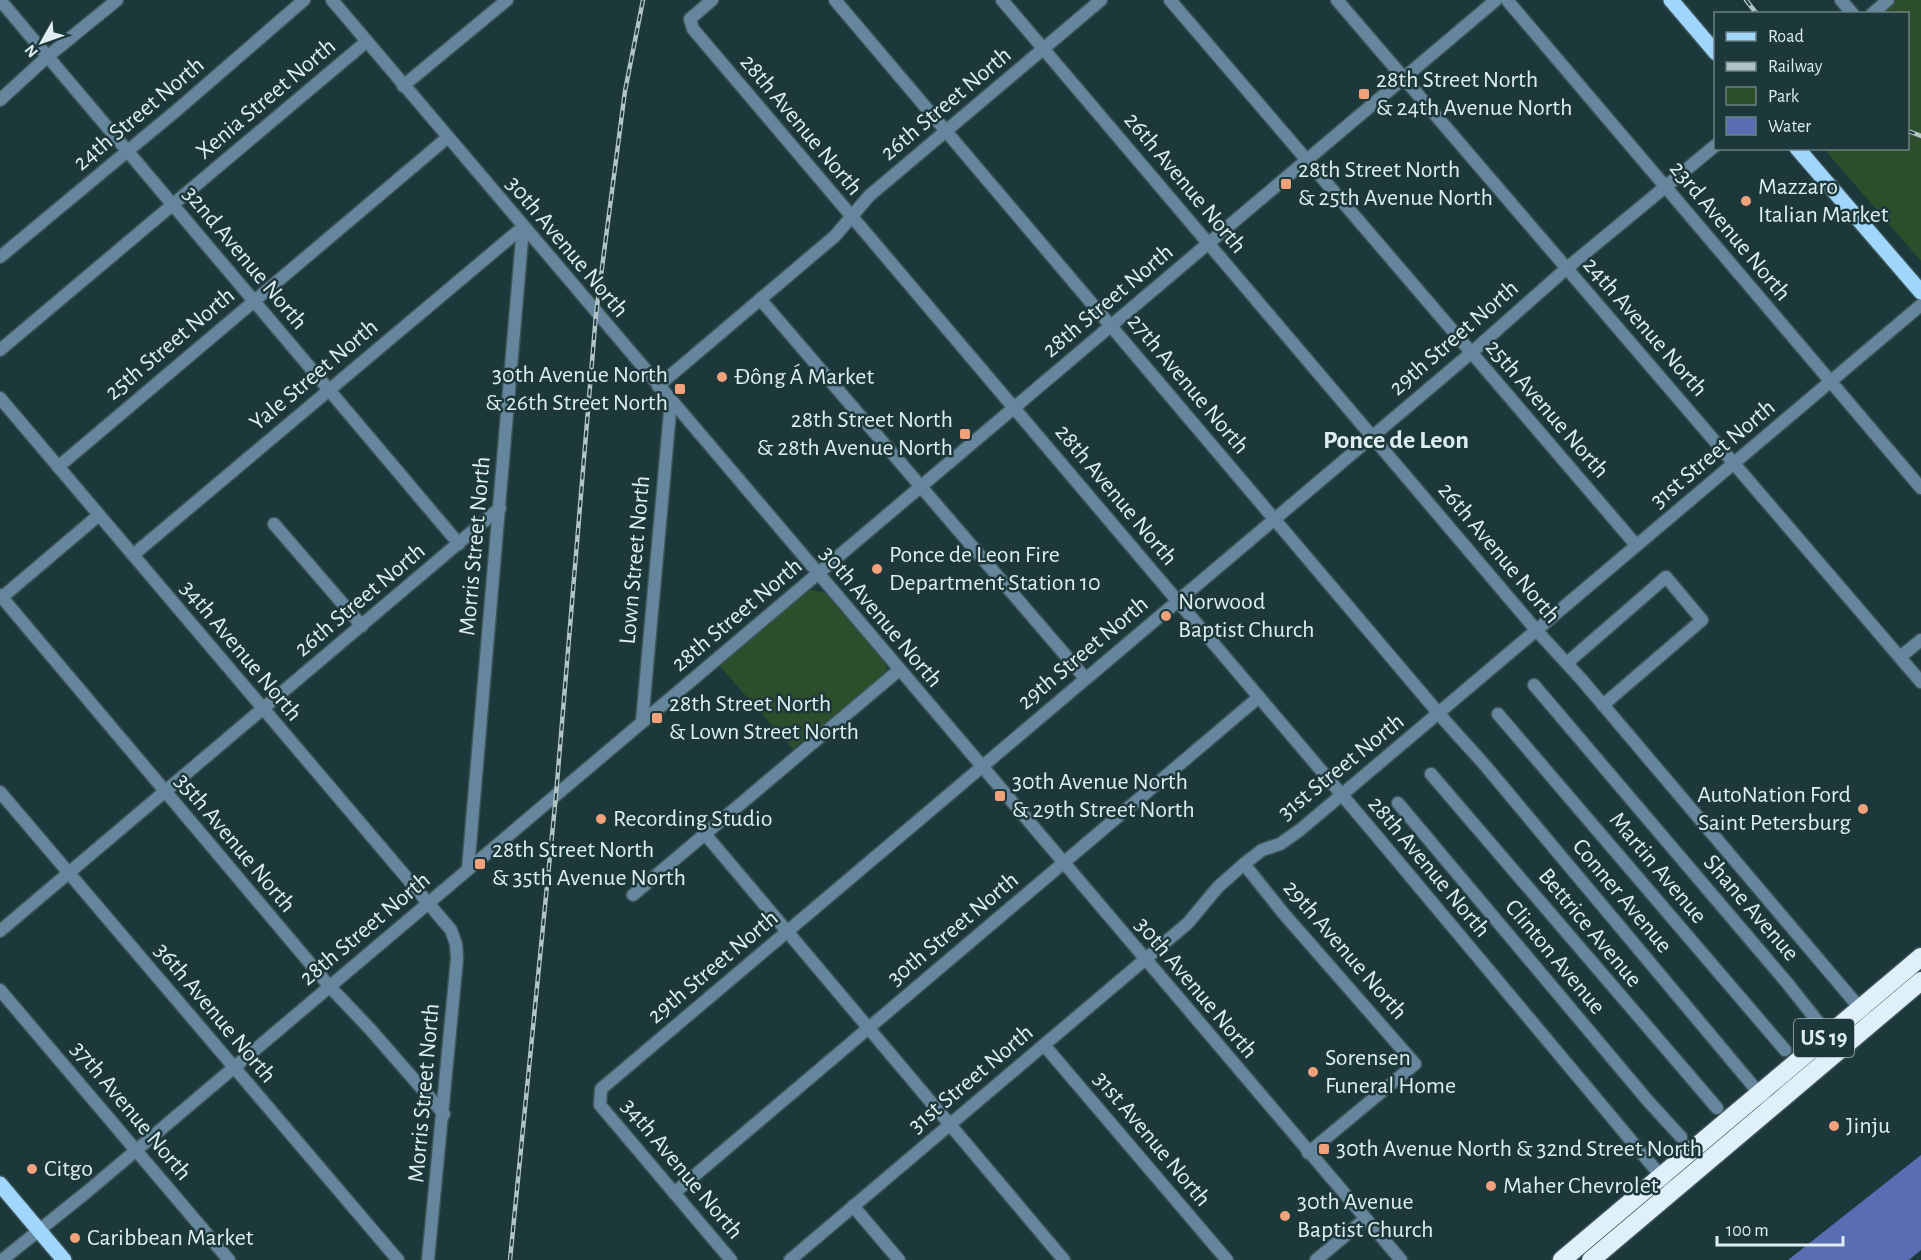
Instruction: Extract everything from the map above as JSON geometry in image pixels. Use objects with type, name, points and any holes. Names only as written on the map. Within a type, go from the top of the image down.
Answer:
[{"type":"highway","name":"US 19","points":[[1562,1260],[1921,957]]},
{"type":"highway","name":"US 19","points":[[1591,1260],[1921,981]]},
{"type":"main road","points":[[1671,0],[1714,51]]},
{"type":"main road","points":[[1799,150],[1921,292]]},
{"type":"main road","points":[[0,1184],[64,1260]]},
{"type":"street","name":"32nd Avenue North","points":[[0,0],[459,544]]},
{"type":"street","points":[[0,100],[47,57],[117,0]]},
{"type":"street","name":"24th Street North","points":[[0,257],[304,0]]},
{"type":"street","name":"30th Avenue North","points":[[332,0],[898,670],[1401,1260]]},
{"type":"street","points":[[403,86],[507,0]]},
{"type":"street","name":"28th Avenue North","points":[[712,0],[690,19],[693,29],[1342,795],[1662,1176],[1672,1191]]},
{"type":"street","name":"27th Avenue North","points":[[835,0],[1439,713]]},
{"type":"street","name":"26th Avenue North","points":[[1002,0],[1872,1023]]},
{"type":"street","name":"26th Street North","points":[[658,386],[835,236],[869,196],[1101,0]]},
{"type":"street","name":"25th Avenue North","points":[[1170,0],[1636,545]]},
{"type":"street","name":"24th Avenue North","points":[[1338,0],[1921,682]]},
{"type":"street","name":"28th Street North","points":[[2,1260],[330,987],[1497,0]]},
{"type":"street","name":"23rd Avenue North","points":[[1507,0],[1921,488]]},
{"type":"street","points":[[1841,0],[1850,12]]},
{"type":"street","points":[[1874,12],[1888,0]]},
{"type":"street","name":"Xenia Street North","points":[[0,350],[366,42]]},
{"type":"street","name":"25th Street North","points":[[58,467],[447,138]]},
{"type":"street","name":"29th Street North","points":[[600,1105],[601,1089],[1471,353],[1567,268],[1714,147]]},
{"type":"street","name":"Yale Street North","points":[[133,555],[523,227]]},
{"type":"street","name":"Morris Street North","points":[[468,869],[523,227]]},
{"type":"street","points":[[760,299],[1085,678]]},
{"type":"street","name":"31st Street North","points":[[790,1260],[1188,923],[1218,887],[1244,864],[1262,850],[1280,844],[1300,830],[1636,545],[1736,464],[1921,305]]},
{"type":"street","name":"34th Avenue North","points":[[0,398],[451,930]]},
{"type":"street","name":"Lown Street North","points":[[642,722],[671,401]]},
{"type":"street","name":"26th Street North","points":[[0,931],[500,508]]},
{"type":"street","points":[[1,597],[99,515]]},
{"type":"street","points":[[274,524],[362,626]]},
{"type":"street","points":[[1567,663],[1666,577],[1702,620],[1603,705]]},
{"type":"street","name":"35th Avenue North","points":[[1,597],[330,987],[444,1114]]},
{"type":"street","points":[[1900,657],[1921,640]]},
{"type":"street","points":[[633,895],[898,670]]},
{"type":"street","name":"Shane Avenue","points":[[1534,685],[1818,1022]]},
{"type":"street","name":"30th Street North","points":[[674,1193],[1259,698]]},
{"type":"street","name":"Conner Avenue","points":[[1439,713],[1771,1108]]},
{"type":"street","name":"Martin Avenue","points":[[1498,714],[1785,1050]]},
{"type":"street","name":"Bettrice Avenue","points":[[1431,774],[1717,1108]]},
{"type":"street","name":"36th Avenue North","points":[[0,792],[398,1260]]},
{"type":"street","name":"Clinton Avenue","points":[[1398,804],[1648,1101],[1681,1137]]},
{"type":"street","points":[[705,834],[1064,1260]]},
{"type":"street","name":"29th Avenue North","points":[[1244,864],[1284,914],[1415,1064],[1308,1153]]},
{"type":"street","name":"Morris Street North","points":[[428,1260],[458,959],[451,930]]},
{"type":"street","name":"37th Avenue North","points":[[0,990],[229,1260]]},
{"type":"street","name":"31st Avenue North","points":[[1044,1045],[1227,1260]]},
{"type":"street","name":"34th Avenue North","points":[[600,1105],[731,1260]]},
{"type":"street","points":[[853,1206],[899,1260]]},
{"type":"street","points":[[1316,1260],[1365,1219]]},
{"type":"green space","points":[[1896,0],[1921,0],[1921,261],[1825,150],[1909,150],[1909,12],[1881,12]]},
{"type":"green space","points":[[808,589],[825,593],[884,660],[887,668],[877,681],[793,749],[717,663]]},
{"type":"water","points":[[1921,1155],[1921,1250],[1909,1260],[1788,1260]]},
{"type":"railway","points":[[510,1260],[556,795],[596,314],[625,91],[643,0]]},
{"type":"railway","points":[[1746,0],[1755,12]]},
{"type":"railway","points":[[1909,131],[1921,136]]},
{"type":"place","name":"28th Street North & 24th Avenue North","points":[[1364,94]]},
{"type":"place","name":"28th Street North & 25th Avenue North","points":[[1286,184]]},
{"type":"place","name":"Mazzaro Italian Market","points":[[1746,201]]},
{"type":"place","name":"Đông Á Market","points":[[722,377]]},
{"type":"place","name":"30th Avenue North & 26th Street North","points":[[680,389]]},
{"type":"place","name":"28th Street North & 28th Avenue North","points":[[965,434]]},
{"type":"place","name":"Ponce de Leon Fire Department Station 10","points":[[877,569]]},
{"type":"place","name":"Norwood Baptist Church","points":[[1166,616]]},
{"type":"place","name":"28th Street North & Lown Street North","points":[[657,718]]},
{"type":"place","name":"30th Avenue North & 29th Street North","points":[[1000,796]]},
{"type":"place","name":"AutoNation Ford Saint Petersburg","points":[[1863,809]]},
{"type":"place","name":"Recording Studio","points":[[601,819]]},
{"type":"place","name":"28th Street North & 35th Avenue North","points":[[480,864]]},
{"type":"place","name":"Sorensen Funeral Home","points":[[1313,1072]]},
{"type":"place","name":"Jinju","points":[[1834,1126]]},
{"type":"place","name":"30th Avenue North & 32nd Street North","points":[[1324,1149]]},
{"type":"place","name":"Citgo","points":[[32,1169]]},
{"type":"place","name":"Maher Chevrolet","points":[[1491,1186]]},
{"type":"place","name":"30th Avenue Baptist Church","points":[[1285,1216]]},
{"type":"place","name":"Caribbean Market","points":[[75,1238]]},
{"type":"district","name":"Ponce de Leon","points":[[1396,440]]}]
